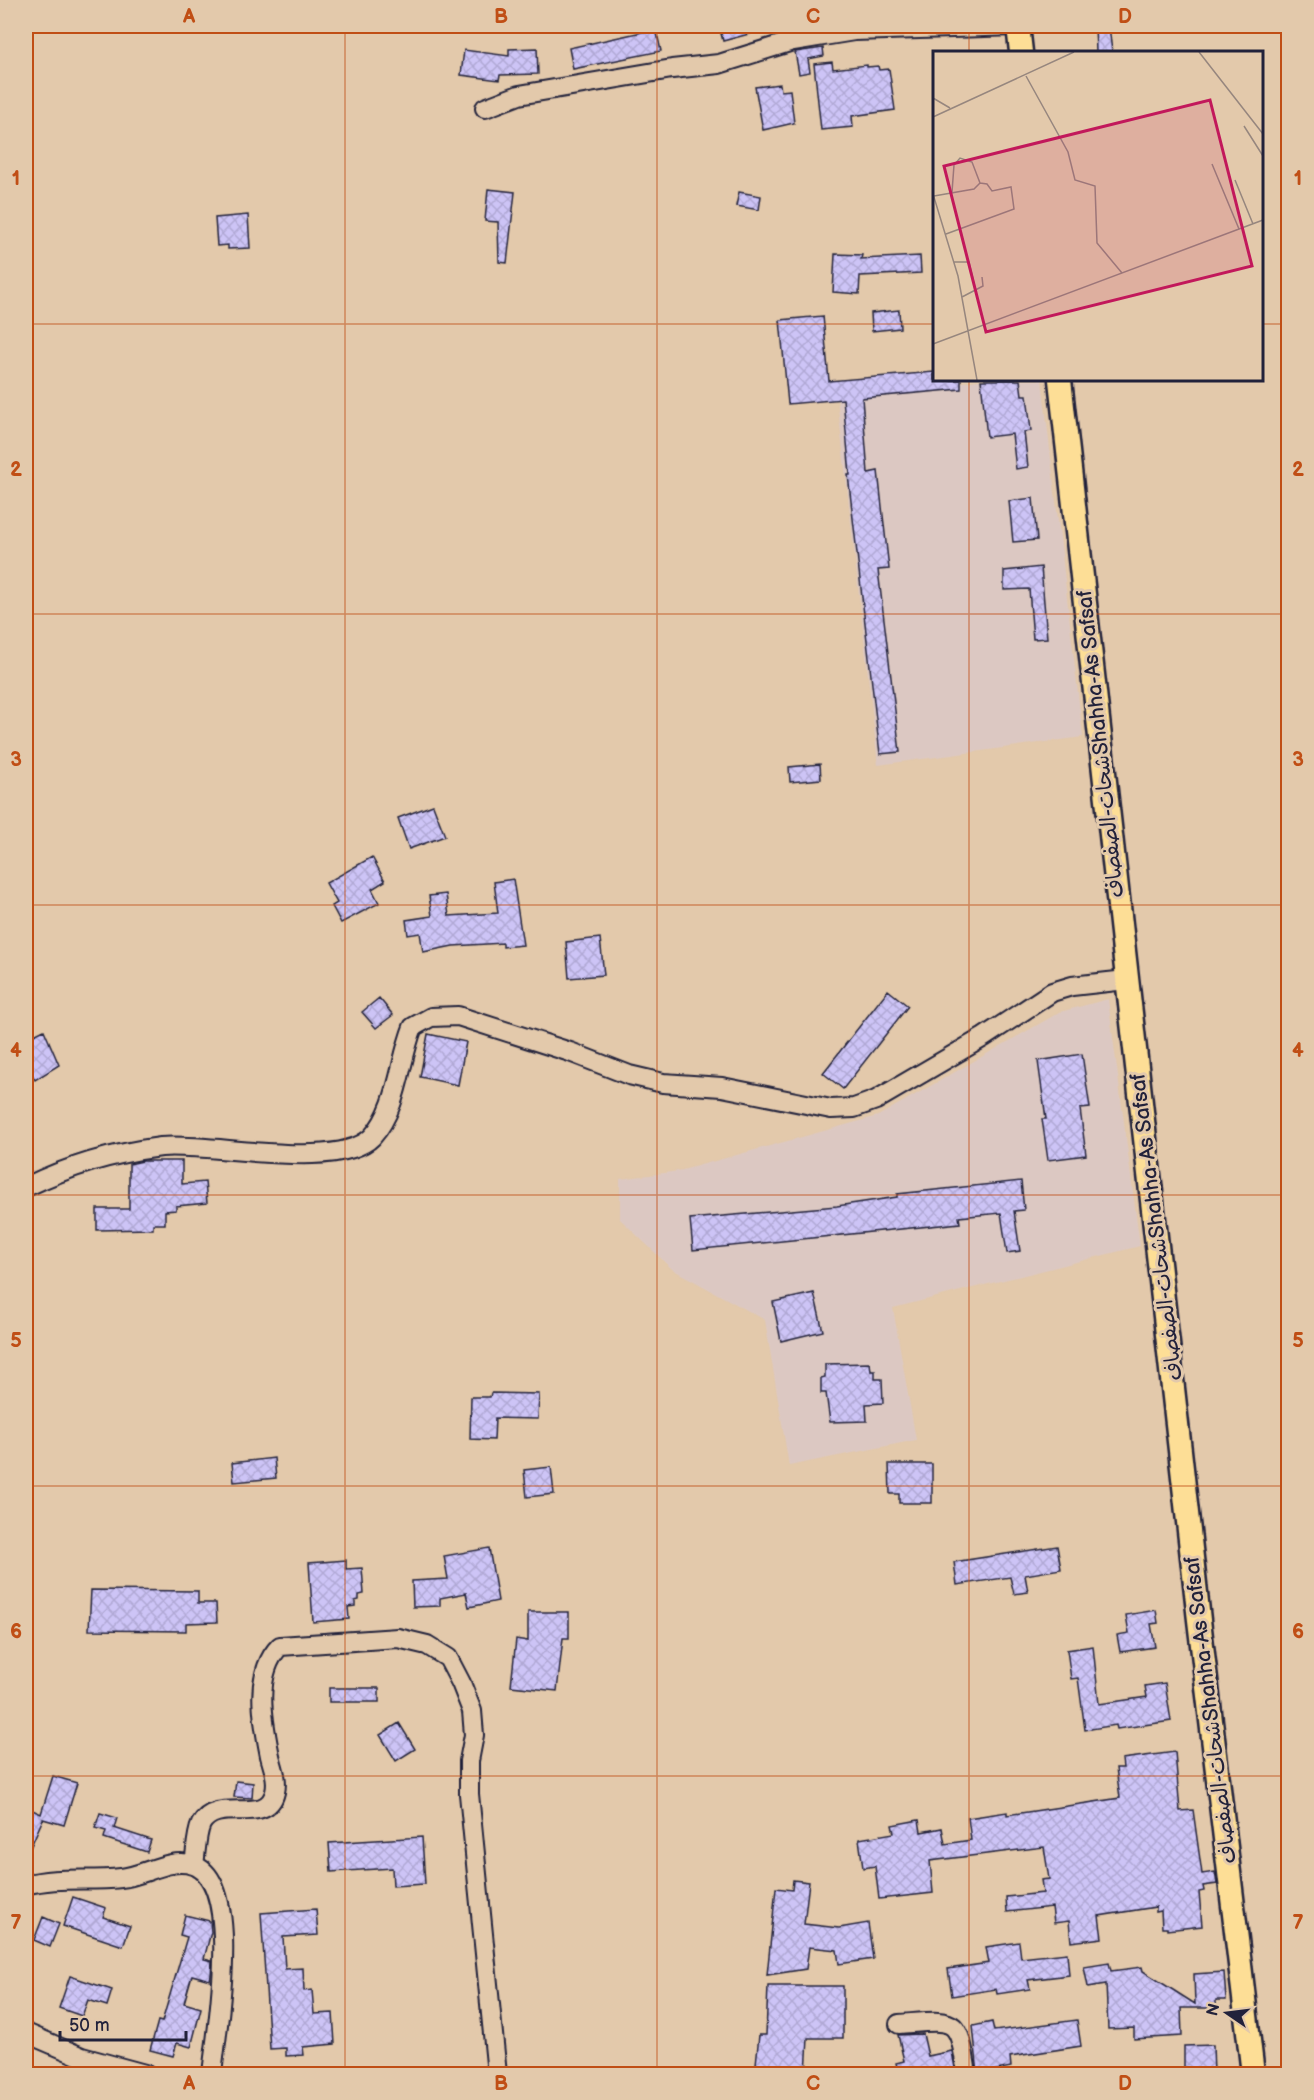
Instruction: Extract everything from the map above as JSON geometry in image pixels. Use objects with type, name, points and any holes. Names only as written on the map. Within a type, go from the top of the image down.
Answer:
[{"type":"main road","points":[[1018,26],[1021,51]]},
{"type":"main road","name":"شحات-الصفصافShahha-As Safsaf","points":[[1060,381],[1126,980],[1144,1117],[1199,1620],[1253,2074]]},
{"type":"street","points":[[485,108],[519,94],[660,70],[719,64],[793,41],[854,31],[1018,26]]},
{"type":"street","points":[[26,1187],[89,1161],[164,1147],[276,1153],[347,1150],[370,1138],[385,1117],[413,1027],[431,1017],[458,1016],[570,1052],[629,1075],[663,1083],[722,1087],[831,1109],[854,1108],[886,1094],[984,1036],[1052,992],[1072,986],[1126,980]]},
{"type":"street","points":[[194,1865],[202,1824],[210,1816],[220,1810],[257,1810],[268,1805],[275,1795],[277,1780],[264,1725],[263,1701],[265,1670],[271,1655],[280,1646],[398,1638],[427,1645],[448,1658],[472,1711],[474,1735],[469,1761],[469,1794],[497,2074]]},
{"type":"street","points":[[26,1885],[45,1880],[124,1878],[180,1863],[194,1865],[205,1872],[214,1886],[223,1924],[223,1964],[212,2074]]},
{"type":"street","points":[[899,2024],[941,2022],[953,2025],[961,2036],[967,2074]]},
{"type":"street","points":[[26,2033],[82,2057],[145,2074]]},
{"type":"shaded area","points":[[971,381],[1042,381],[1083,737],[878,765],[837,398]]},
{"type":"shaded area","points":[[1108,999],[1140,1246],[893,1308],[916,1440],[789,1466],[765,1320],[672,1269],[620,1219],[620,1179],[679,1171],[878,1116],[1060,1012]]},
{"type":"building","points":[[719,26],[764,26],[764,30],[723,41]]},
{"type":"building","points":[[1095,26],[1109,26],[1112,51],[1096,51]]},
{"type":"building","points":[[656,29],[661,51],[573,69],[569,48]]},
{"type":"building","points":[[537,48],[538,74],[500,75],[499,80],[461,75],[464,50],[509,56],[509,49]]},
{"type":"building","points":[[823,48],[824,56],[808,59],[810,72],[799,74],[795,52]]},
{"type":"building","points":[[832,62],[833,69],[867,65],[867,67],[878,66],[879,70],[889,69],[895,110],[852,116],[853,127],[821,130],[814,64]]},
{"type":"building","points":[[780,84],[781,91],[790,90],[794,123],[763,130],[755,87]]},
{"type":"building","points":[[488,189],[515,192],[507,263],[499,262],[498,222],[485,221]]},
{"type":"building","points":[[739,192],[761,196],[759,210],[736,206]]},
{"type":"building","points":[[248,215],[250,248],[228,249],[228,245],[217,246],[215,218]]},
{"type":"building","points":[[835,254],[862,255],[861,259],[920,256],[921,273],[860,276],[859,294],[833,292]]},
{"type":"building","points":[[899,310],[900,328],[872,331],[871,313]]},
{"type":"building","points":[[823,316],[829,381],[933,372],[933,381],[961,381],[961,389],[862,398],[868,473],[878,471],[889,569],[878,570],[900,752],[880,754],[848,475],[850,475],[843,399],[788,404],[780,320]]},
{"type":"building","points":[[981,381],[1020,381],[1022,395],[1027,395],[1031,431],[1024,432],[1028,467],[1016,469],[1012,434],[987,437]]},
{"type":"building","points":[[1033,498],[1037,540],[1013,542],[1009,501]]},
{"type":"building","points":[[1041,567],[1047,638],[1033,639],[1029,589],[1004,590],[1004,571]]},
{"type":"building","points":[[820,764],[821,779],[790,782],[789,767]]},
{"type":"building","points":[[433,805],[445,836],[409,849],[398,818]]},
{"type":"building","points":[[372,857],[385,881],[372,889],[379,903],[341,923],[332,906],[337,903],[326,883]]},
{"type":"building","points":[[513,879],[523,945],[503,947],[503,943],[453,946],[423,952],[420,933],[408,935],[406,920],[432,916],[429,896],[446,894],[449,916],[498,913],[494,882]]},
{"type":"building","points":[[600,938],[604,975],[569,978],[566,942]]},
{"type":"building","points":[[888,990],[908,1006],[843,1089],[823,1073]]},
{"type":"building","points":[[379,998],[393,1015],[376,1028],[362,1012]]},
{"type":"building","points":[[44,1030],[59,1065],[35,1080],[33,1076],[26,1079],[26,1039]]},
{"type":"building","points":[[428,1034],[466,1042],[458,1085],[420,1077]]},
{"type":"building","points":[[1082,1054],[1090,1108],[1080,1109],[1086,1155],[1048,1160],[1042,1119],[1046,1119],[1038,1061]]},
{"type":"building","points":[[143,1161],[182,1161],[182,1184],[205,1182],[207,1203],[176,1206],[176,1210],[165,1211],[165,1224],[153,1224],[153,1229],[97,1230],[97,1209],[129,1209],[129,1164]]},
{"type":"building","points":[[1021,1181],[1024,1210],[1014,1211],[1020,1251],[1007,1253],[1001,1213],[959,1217],[960,1223],[693,1250],[690,1219],[837,1206],[897,1197],[897,1194]]},
{"type":"building","points":[[814,1293],[823,1331],[781,1341],[773,1302]]},
{"type":"building","points":[[870,1363],[871,1371],[875,1371],[875,1379],[882,1379],[883,1403],[866,1404],[867,1421],[830,1422],[826,1393],[821,1393],[821,1378],[825,1377],[825,1364]]},
{"type":"building","points":[[491,1393],[539,1394],[538,1419],[495,1418],[494,1440],[470,1439],[471,1397],[490,1397]]},
{"type":"building","points":[[274,1458],[276,1478],[234,1482],[232,1463]]},
{"type":"building","points":[[889,1464],[932,1464],[932,1503],[899,1503],[899,1494],[890,1494]]},
{"type":"building","points":[[551,1467],[554,1494],[527,1497],[524,1470]]},
{"type":"building","points":[[1057,1546],[1061,1569],[1025,1575],[1028,1592],[1014,1594],[1010,1577],[957,1585],[954,1562]]},
{"type":"building","points":[[489,1548],[498,1601],[469,1607],[466,1593],[440,1598],[440,1606],[413,1607],[412,1581],[448,1579],[444,1556]]},
{"type":"building","points":[[346,1560],[346,1569],[362,1568],[364,1594],[359,1595],[355,1606],[348,1607],[349,1619],[313,1622],[309,1563]]},
{"type":"building","points":[[91,1590],[198,1591],[198,1603],[216,1603],[217,1622],[186,1623],[186,1631],[89,1630]]},
{"type":"building","points":[[1156,1610],[1158,1623],[1151,1624],[1155,1647],[1120,1652],[1117,1635],[1129,1633],[1126,1615]]},
{"type":"building","points":[[528,1612],[569,1612],[569,1638],[563,1638],[557,1691],[511,1686],[516,1639],[528,1641]]},
{"type":"building","points":[[1093,1646],[1099,1704],[1147,1697],[1145,1686],[1165,1683],[1171,1721],[1117,1729],[1116,1725],[1085,1730],[1078,1678],[1071,1679],[1067,1650]]},
{"type":"building","points":[[329,1688],[379,1688],[379,1702],[329,1702]]},
{"type":"building","points":[[399,1723],[415,1749],[396,1761],[380,1735]]},
{"type":"building","points":[[1175,1752],[1180,1811],[1193,1810],[1202,1874],[1215,1872],[1217,1884],[1203,1886],[1204,1891],[1199,1892],[1202,1926],[1167,1930],[1167,1928],[1162,1928],[1161,1911],[1156,1912],[1156,1907],[1099,1916],[1102,1938],[1071,1942],[1069,1921],[1054,1923],[1052,1907],[1007,1912],[1006,1897],[1043,1893],[1041,1880],[1049,1879],[1044,1847],[930,1861],[933,1893],[879,1899],[875,1866],[863,1868],[859,1839],[894,1833],[892,1825],[919,1820],[921,1832],[942,1828],[945,1844],[971,1840],[968,1818],[1007,1812],[1007,1815],[1120,1798],[1116,1768],[1123,1768],[1122,1759]]},
{"type":"building","points":[[53,1776],[77,1783],[64,1825],[43,1819],[26,1857],[26,1807],[41,1814]]},
{"type":"building","points":[[236,1781],[253,1783],[252,1798],[234,1797]]},
{"type":"building","points":[[100,1813],[117,1818],[114,1828],[151,1840],[147,1852],[104,1838],[106,1831],[95,1828]]},
{"type":"building","points":[[422,1837],[425,1884],[393,1886],[392,1868],[331,1872],[329,1843]]},
{"type":"building","points":[[793,1880],[809,1882],[804,1924],[839,1928],[868,1923],[873,1959],[839,1964],[837,1950],[809,1947],[806,1969],[767,1975],[776,1888],[792,1890]]},
{"type":"building","points":[[73,1897],[106,1908],[103,1917],[130,1926],[123,1946],[63,1926]]},
{"type":"building","points":[[316,1909],[318,1935],[283,1937],[285,1969],[303,1968],[304,1991],[312,1990],[314,2014],[333,2013],[335,2044],[303,2047],[304,2055],[286,2056],[286,2048],[270,2049],[261,1913]]},
{"type":"building","points":[[185,1915],[210,1921],[211,1932],[204,1959],[212,1961],[211,1975],[210,1980],[192,1975],[184,2003],[201,2008],[191,2047],[177,2043],[173,2056],[150,2050],[158,2021],[162,2022],[187,1937],[180,1935]]},
{"type":"building","points":[[43,1917],[59,1924],[50,1947],[34,1940]]},
{"type":"building","points":[[1019,1942],[1021,1958],[1067,1953],[1069,1975],[1028,1980],[1030,1989],[997,1994],[996,1989],[952,1996],[948,1969],[989,1963],[986,1947]]},
{"type":"building","points":[[1109,1963],[1111,1971],[1142,1967],[1143,1971],[1195,2004],[1194,1974],[1224,1972],[1226,2000],[1216,2000],[1216,2008],[1181,2008],[1182,2036],[1134,2039],[1134,2028],[1108,2029],[1106,1984],[1088,1987],[1084,1967]]},
{"type":"building","points":[[70,1976],[112,1990],[107,2006],[88,2000],[82,2016],[59,2008]]},
{"type":"building","points":[[768,1986],[843,1986],[843,2038],[808,2038],[806,2074],[755,2074],[759,2035],[766,2035]]},
{"type":"building","points":[[1077,2020],[1081,2046],[1010,2057],[1011,2067],[978,2074],[973,2026],[992,2022],[994,2031]]},
{"type":"building","points":[[923,2034],[928,2056],[952,2051],[956,2074],[899,2074],[896,2063],[904,2061],[898,2035]]},
{"type":"building","points":[[1213,2045],[1214,2074],[1184,2072],[1184,2046]]}]
